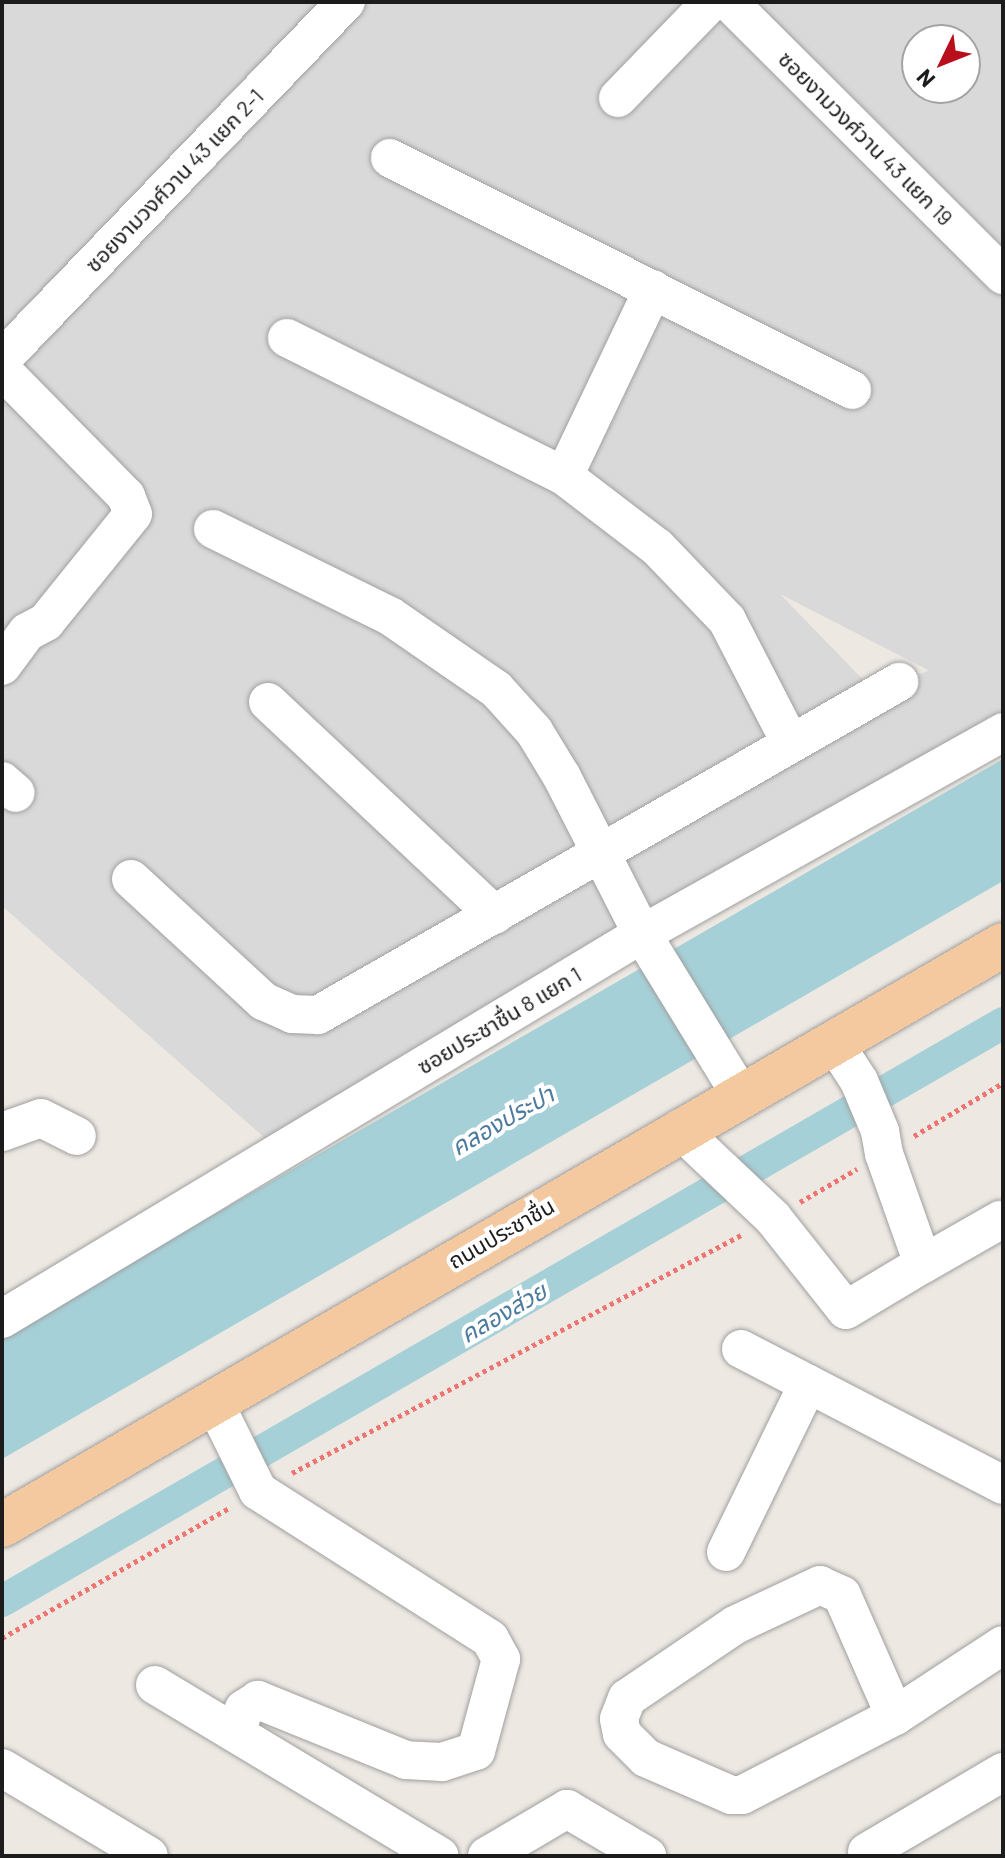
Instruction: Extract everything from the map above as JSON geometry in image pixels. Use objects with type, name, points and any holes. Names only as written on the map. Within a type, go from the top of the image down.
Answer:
[{"type":"main road","name":"ถนนประชาชื่น","points":[[2,1525],[222,1418],[679,1129],[1003,945]]},
{"type":"street","name":"ซอยงามวงศ์วาน 43 แยก 2-1","points":[[2,359],[346,2]]},
{"type":"street","points":[[618,98],[711,2]]},
{"type":"street","name":"ซอยงามวงศ์วาน 43 แยก 19","points":[[729,2],[1003,275]]},
{"type":"street","points":[[390,158],[852,390]]},
{"type":"street","points":[[564,476],[653,289]]},
{"type":"street","points":[[287,338],[564,476],[657,547],[727,620],[790,742]]},
{"type":"street","points":[[2,370],[126,496],[133,514],[56,610],[27,632],[2,666]]},
{"type":"street","points":[[213,529],[390,616],[496,689],[534,731],[648,943],[740,1094]]},
{"type":"street","points":[[131,879],[263,1001],[292,1014],[318,1015],[602,855],[790,742],[899,682]]},
{"type":"street","points":[[268,702],[495,915]]},
{"type":"street","name":"ซอยประชาชื่น 8 แยก 1","points":[[2,1319],[648,943],[1003,732]]},
{"type":"street","points":[[833,1041],[859,1081],[923,1264]]},
{"type":"street","points":[[2,1132],[41,1118],[77,1136]]},
{"type":"street","points":[[679,1129],[767,1212],[842,1309],[1000,1220]]},
{"type":"street","points":[[741,1349],[1003,1485]]},
{"type":"street","points":[[726,1552],[808,1384]]},
{"type":"street","points":[[222,1418],[258,1491],[490,1639],[501,1665],[476,1751],[442,1762],[406,1760],[258,1700],[244,1709],[236,1733]]},
{"type":"street","points":[[895,1716],[842,1595],[820,1585],[735,1625],[627,1698],[619,1719],[622,1734],[646,1758],[731,1795],[757,1791],[895,1716],[1003,1645]]},
{"type":"street","points":[[155,1685],[440,1856]]},
{"type":"street","points":[[2,1768],[149,1856]]},
{"type":"street","points":[[867,1852],[1003,1772]]},
{"type":"street","points":[[487,1856],[554,1813],[576,1811],[647,1856]]},
{"type":"path","points":[[2,1638],[258,1491],[767,1212],[882,1142],[1003,1083]]},
{"type":"shaded area","points":[[2,2],[1003,2],[1003,734],[266,1139],[2,906]],"holes":[[[780,594],[928,670],[874,691]]]},
{"type":"water","name":"คลองประปา","points":[[1003,759],[1003,881],[2,1459],[2,1337]]},
{"type":"waterway","name":"คลองส่วย","points":[[2,1601],[1003,1023]]}]
